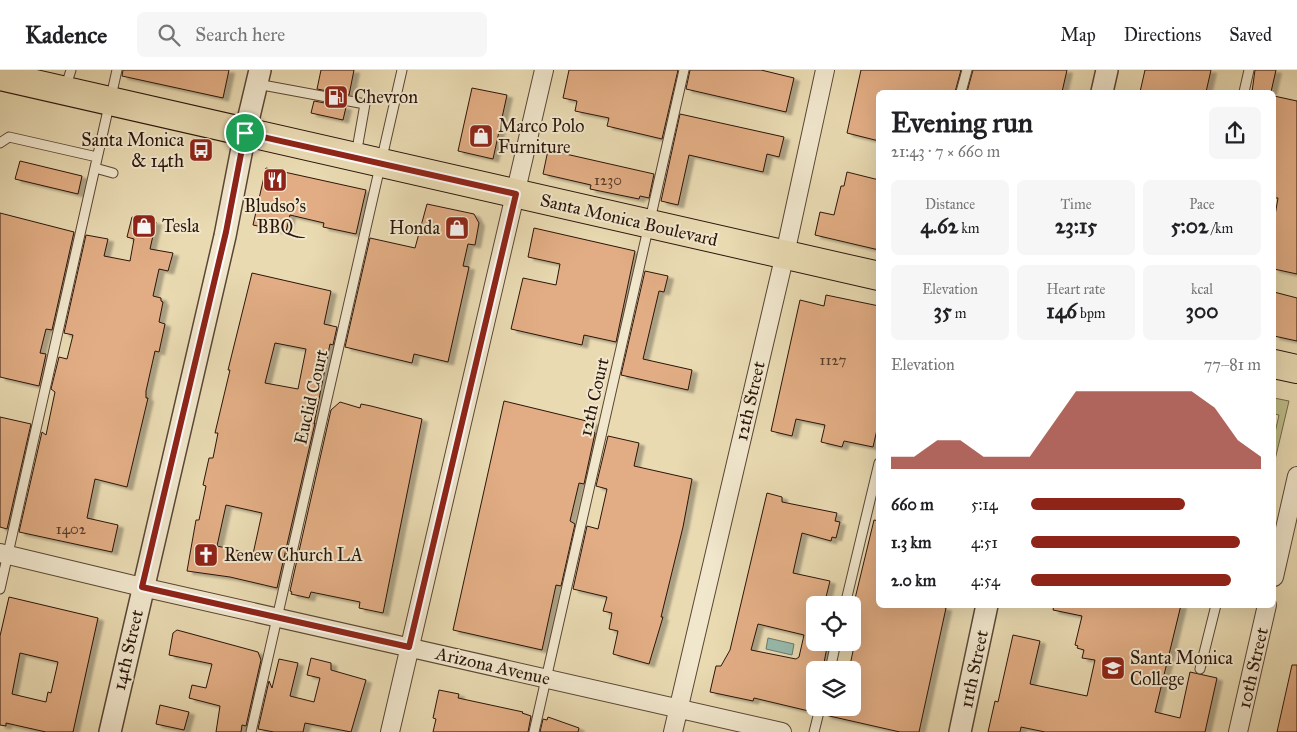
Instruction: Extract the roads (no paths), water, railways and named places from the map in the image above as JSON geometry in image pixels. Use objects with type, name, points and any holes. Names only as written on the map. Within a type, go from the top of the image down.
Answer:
[{"type":"main road","name":"Santa Monica Boulevard","points":[[0,76],[68,81],[109,102],[876,275]]},
{"type":"main road","points":[[1276,364],[1297,369]]},
{"type":"street","points":[[390,732],[544,70]]},
{"type":"street","name":"12th Street","points":[[673,732],[785,254],[825,70]]},
{"type":"street","points":[[1102,90],[1107,70]]},
{"type":"street","name":"14th Street","points":[[110,732],[142,587],[226,232],[245,133],[259,77]]},
{"type":"street","points":[[1276,568],[1297,476]]},
{"type":"street","name":"Arizona Avenue","points":[[4,554],[782,732]]},
{"type":"street","name":"11th Street","points":[[960,732],[986,608]]},
{"type":"street","name":"10th Street","points":[[1238,732],[1266,608]]},
{"type":"lane","points":[[0,588],[4,554],[117,70]]},
{"type":"lane","name":"Euclid Court","points":[[251,732],[402,70]]},
{"type":"lane","name":"12th Court","points":[[534,732],[684,70]]},
{"type":"lane","points":[[962,90],[967,70]]},
{"type":"lane","points":[[1244,90],[1249,70]]},
{"type":"lane","points":[[259,77],[364,104],[355,158]]},
{"type":"lane","points":[[0,142],[9,137],[97,157]]},
{"type":"lane","points":[[94,168],[113,172]]},
{"type":"lane","points":[[847,596],[876,476]]},
{"type":"lane","points":[[1200,669],[1215,608]]},
{"type":"lane","points":[[814,732],[818,716]]},
{"type":"place","name":"Chevron","points":[[336,97]]},
{"type":"place","name":"Marco Polo Furniture","points":[[481,136]]},
{"type":"place","name":"Santa Monica & 14th","points":[[201,150]]},
{"type":"place","name":"Bludso's BBQ","points":[[275,180]]},
{"type":"place","name":"Tesla","points":[[144,226]]},
{"type":"place","name":"Honda","points":[[457,228]]},
{"type":"place","name":"Renew Church LA","points":[[206,555]]},
{"type":"place","name":"Santa Monica College","points":[[1113,668]]}]
